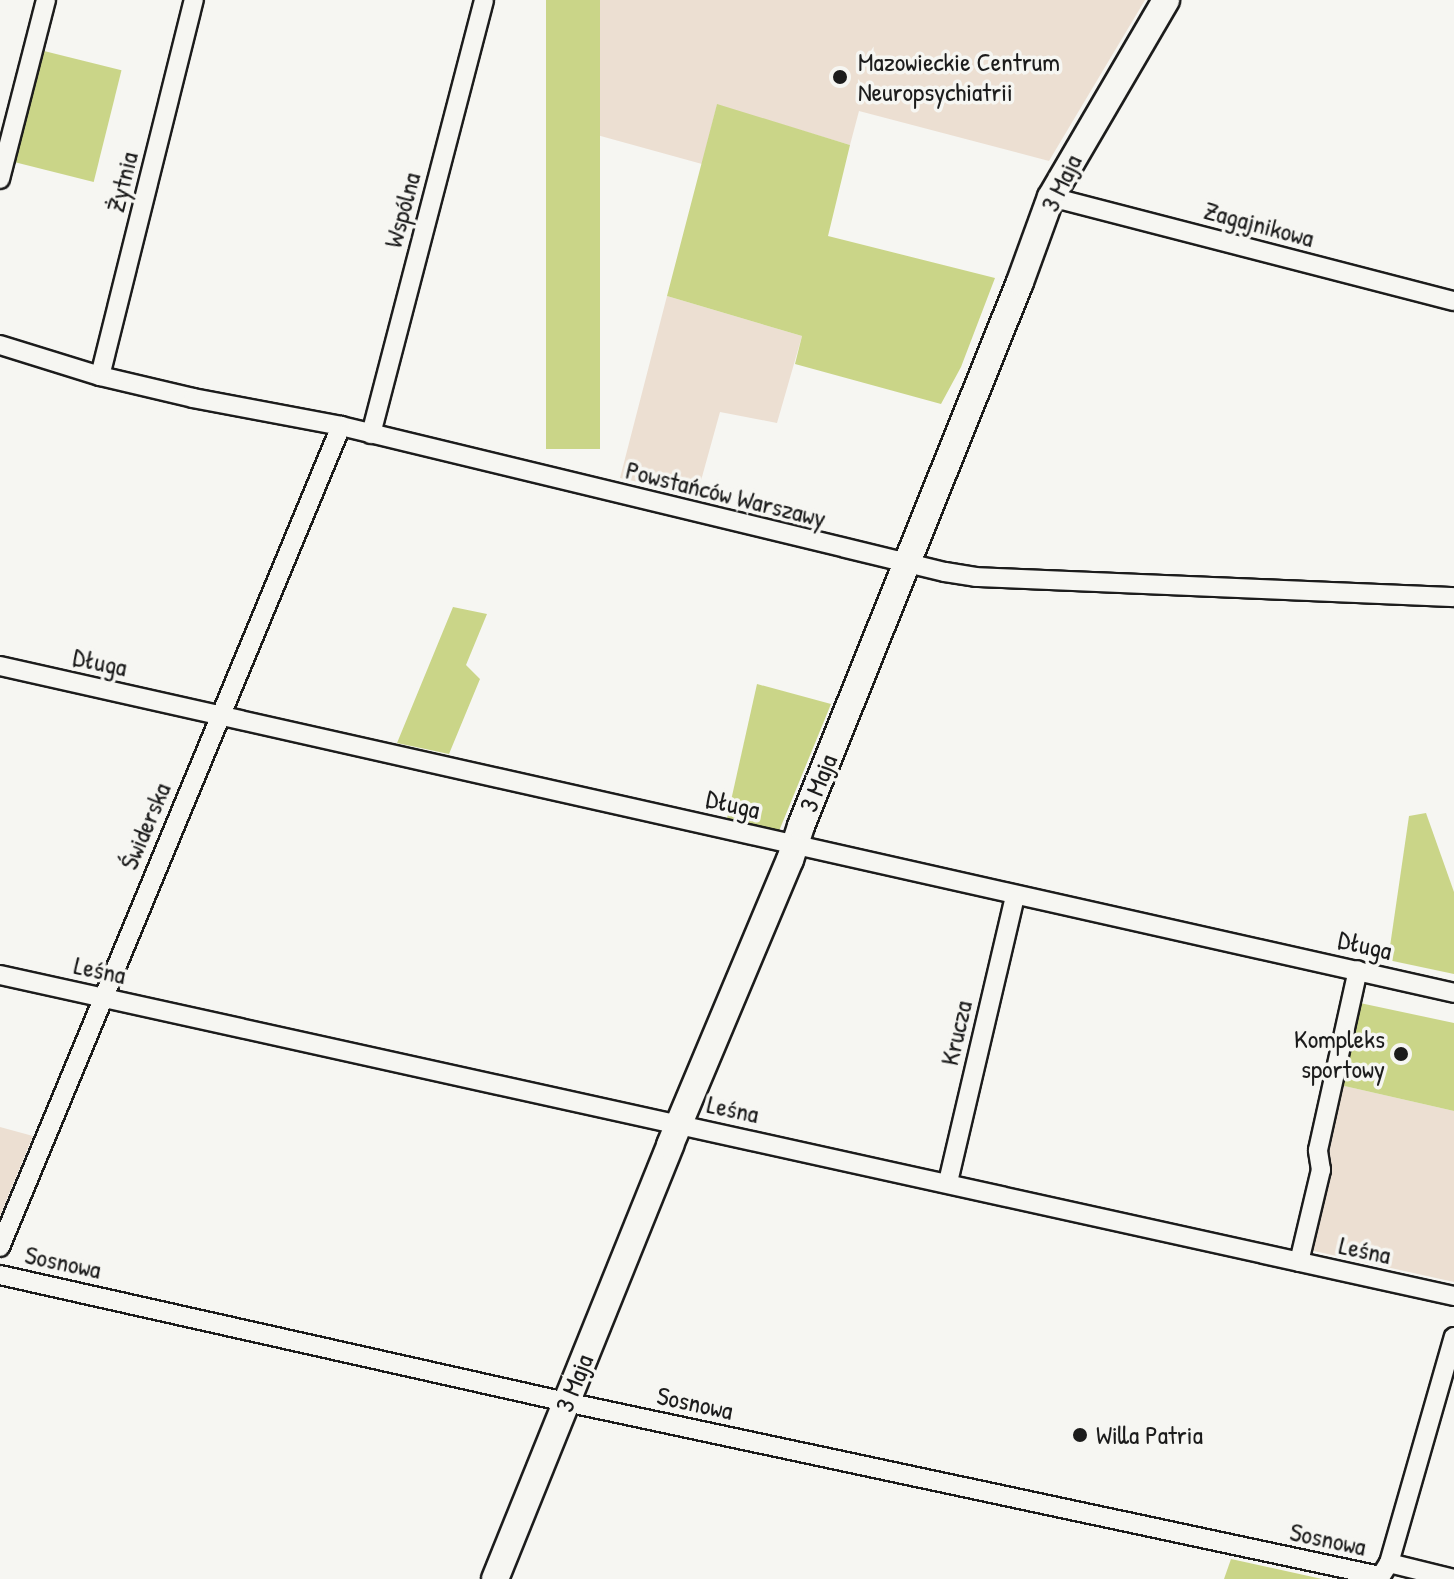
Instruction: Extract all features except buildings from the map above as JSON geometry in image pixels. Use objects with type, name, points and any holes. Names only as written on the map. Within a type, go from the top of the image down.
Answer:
[{"type":"street","points":[[0,179],[46,0]]},
{"type":"street","name":"Żytnia","points":[[100,376],[194,0]]},
{"type":"street","name":"Wspólna","points":[[371,434],[484,0]]},
{"type":"street","name":"3 Maja","points":[[495,1579],[795,845],[1051,197],[1166,0]]},
{"type":"street","name":"Zagajnikowa","points":[[1051,197],[1454,301]]},
{"type":"street","name":"Powstańców Warszawy","points":[[0,345],[100,376],[228,407],[341,426],[908,564],[976,577],[1454,597]]},
{"type":"street","name":"Świderska","points":[[0,1247],[101,997],[341,426]]},
{"type":"street","name":"Długa","points":[[0,666],[1454,993]]},
{"type":"street","name":"Krucza","points":[[948,1182],[1015,896]]},
{"type":"street","points":[[1299,1262],[1321,1170],[1318,1150],[1358,970]]},
{"type":"street","name":"Leśna","points":[[0,975],[1454,1296]]},
{"type":"street","name":"Sosnowa","points":[[0,1275],[566,1402],[1383,1573],[1454,1579]]},
{"type":"street","points":[[1383,1573],[1454,1337]]},
{"type":"shaded area","name":"Mazowieckie Centrum Neuropsychiatrii","points":[[600,0],[1145,0],[1049,161],[859,111],[850,145],[717,105],[702,164],[568,127]]},
{"type":"shaded area","points":[[667,296],[802,336],[777,423],[720,412],[697,495],[620,478]]},
{"type":"shaded area","points":[[1340,1085],[1454,1111],[1454,1282],[1305,1249]]},
{"type":"shaded area","points":[[0,1127],[33,1136],[0,1216]]},
{"type":"green space","points":[[546,0],[600,0],[600,449],[546,449]]},
{"type":"green space","points":[[40,50],[122,70],[94,182],[12,162]]},
{"type":"green space","points":[[717,104],[850,145],[828,236],[995,278],[961,367],[941,404],[795,364],[802,336],[667,296]]},
{"type":"green space","points":[[453,607],[487,614],[466,665],[480,679],[449,754],[397,743]]},
{"type":"green space","points":[[757,684],[831,704],[777,836],[726,823]]},
{"type":"green space","points":[[1426,813],[1454,892],[1454,974],[1388,960],[1409,816]]},
{"type":"green space","name":"Kompleks sportowy","points":[[1360,1003],[1454,1023],[1454,1111],[1340,1085]]},
{"type":"green space","points":[[1231,1559],[1322,1579],[1224,1579]]},
{"type":"place","name":"Mazowieckie Centrum Neuropsychiatrii","points":[[840,77]]},
{"type":"place","name":"Kompleks sportowy","points":[[1401,1054]]},
{"type":"place","name":"Willa Patria","points":[[1080,1435]]}]
